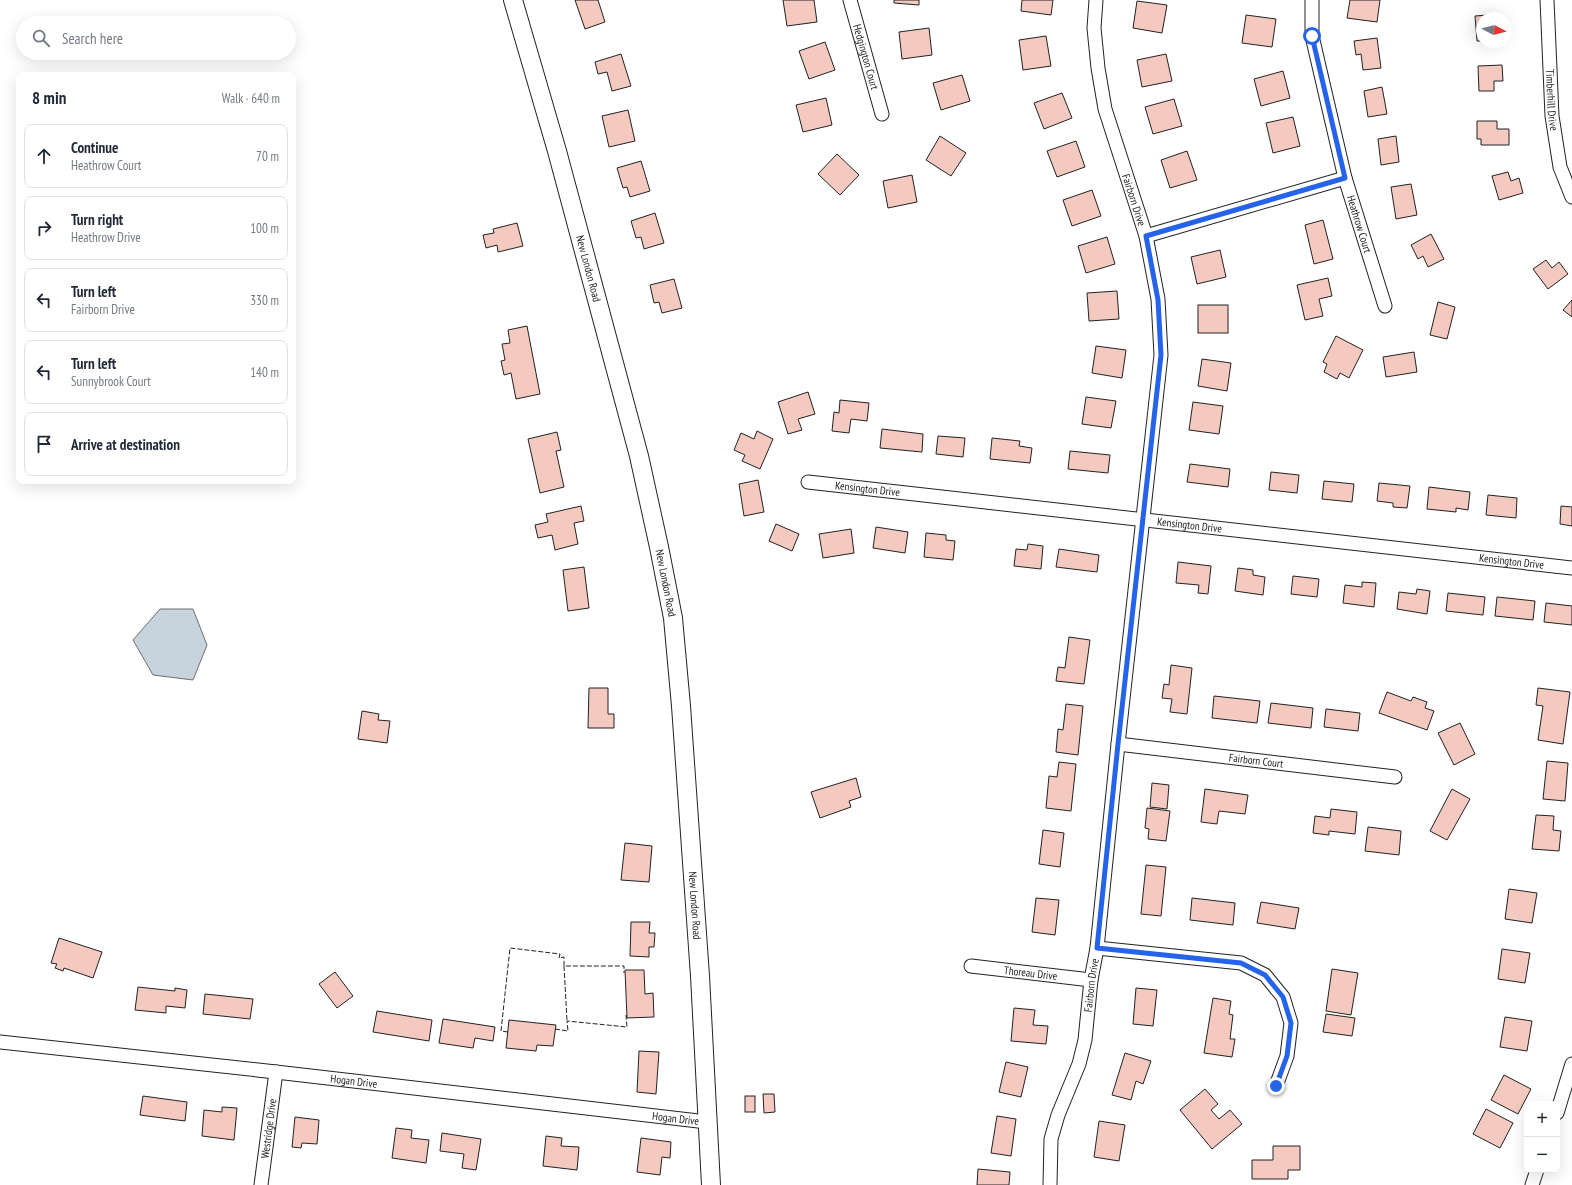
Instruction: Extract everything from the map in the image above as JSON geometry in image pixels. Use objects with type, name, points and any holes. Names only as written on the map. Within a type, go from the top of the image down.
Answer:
[{"type":"street","name":"New London Road","points":[[513,0],[557,151],[639,456],[660,547],[673,618],[700,976],[711,1185]]},
{"type":"street","name":"Hedgington Court","points":[[850,0],[882,114]]},
{"type":"street","name":"Fairborn Drive","points":[[1050,1185],[1051,1139],[1058,1115],[1079,1064],[1085,1040],[1091,980],[1097,948],[1142,519],[1161,355],[1158,300],[1146,236],[1105,109],[1098,68],[1094,28],[1096,0]]},
{"type":"street","name":"Heathrow Court","points":[[1312,0],[1312,36],[1345,178],[1385,306]]},
{"type":"street","name":"Timberhill Drive","points":[[1547,0],[1552,116],[1560,167],[1572,197]]},
{"type":"street","points":[[1146,236],[1345,178]]},
{"type":"street","name":"Kensington Drive","points":[[808,482],[1572,568]]},
{"type":"street","name":"Fairborn Court","points":[[1118,744],[1395,777]]},
{"type":"street","points":[[1097,948],[1241,963],[1265,975],[1283,997],[1291,1023],[1287,1056],[1276,1086]]},
{"type":"street","name":"Thoreau Drive","points":[[971,966],[1091,980]]},
{"type":"street","name":"Hogan Drive","points":[[0,1042],[276,1072],[707,1122]]},
{"type":"street","points":[[1560,1103],[1572,1064]]},
{"type":"street","name":"Westridge Drive","points":[[261,1185],[276,1072]]},
{"type":"street","points":[[1532,1185],[1536,1173]]},
{"type":"shaded area","points":[[160,609],[193,609],[207,645],[193,680],[153,675],[133,640]]},
{"type":"building","points":[[575,0],[598,0],[605,22],[585,29]]},
{"type":"building","points":[[783,0],[814,0],[817,22],[787,26]]},
{"type":"building","points":[[894,0],[919,0],[919,5],[894,3]]},
{"type":"building","points":[[1022,0],[1053,0],[1051,15],[1021,11]]},
{"type":"building","points":[[1350,0],[1380,0],[1377,22],[1347,18]]},
{"type":"building","points":[[1137,1],[1167,5],[1162,33],[1133,28]]},
{"type":"building","points":[[1246,15],[1276,19],[1272,47],[1242,43]]},
{"type":"building","points":[[929,28],[932,55],[902,59],[899,32]]},
{"type":"building","points":[[1046,36],[1051,66],[1023,70],[1019,40]]},
{"type":"building","points":[[1377,38],[1381,68],[1363,70],[1361,54],[1356,55],[1354,41]]},
{"type":"building","points":[[825,42],[835,70],[809,79],[799,51]]},
{"type":"building","points":[[621,54],[631,86],[612,91],[607,72],[598,74],[595,62]]},
{"type":"building","points":[[1166,54],[1172,81],[1142,87],[1137,60]]},
{"type":"building","points":[[1502,65],[1503,81],[1494,81],[1494,91],[1479,91],[1478,66]]},
{"type":"building","points":[[1283,71],[1290,98],[1261,106],[1254,79]]},
{"type":"building","points":[[962,75],[970,101],[941,110],[933,83]]},
{"type":"building","points":[[1382,87],[1387,114],[1368,117],[1364,91]]},
{"type":"building","points":[[1062,93],[1072,118],[1044,129],[1034,103]]},
{"type":"building","points":[[826,98],[832,125],[803,132],[796,105]]},
{"type":"building","points":[[1174,99],[1182,126],[1153,134],[1145,107]]},
{"type":"building","points":[[628,110],[635,141],[609,147],[602,116]]},
{"type":"building","points":[[1293,117],[1300,146],[1273,153],[1266,123]]},
{"type":"building","points":[[1477,121],[1497,121],[1497,129],[1509,129],[1509,145],[1481,145],[1481,139],[1477,139]]},
{"type":"building","points":[[940,136],[966,153],[951,176],[926,160]]},
{"type":"building","points":[[1396,136],[1399,162],[1381,165],[1378,139]]},
{"type":"building","points":[[1076,141],[1085,167],[1057,177],[1047,151]]},
{"type":"building","points":[[1187,151],[1197,180],[1170,188],[1161,160]]},
{"type":"building","points":[[837,154],[859,175],[840,195],[818,174]]},
{"type":"building","points":[[641,161],[650,191],[630,197],[627,187],[623,188],[617,168]]},
{"type":"building","points":[[1508,172],[1511,181],[1519,178],[1523,193],[1499,200],[1492,176]]},
{"type":"building","points":[[912,175],[917,202],[888,208],[883,181]]},
{"type":"building","points":[[1411,184],[1417,215],[1396,219],[1391,187]]},
{"type":"building","points":[[1092,190],[1101,216],[1072,226],[1063,200]]},
{"type":"building","points":[[655,213],[664,243],[644,249],[641,237],[636,238],[631,221]]},
{"type":"building","points":[[1323,220],[1333,259],[1314,264],[1305,225]]},
{"type":"building","points":[[517,223],[523,246],[498,252],[497,245],[486,248],[483,235],[494,233],[493,229]]},
{"type":"building","points":[[1431,234],[1444,259],[1428,267],[1423,256],[1418,259],[1411,245]]},
{"type":"building","points":[[1107,237],[1115,264],[1086,273],[1078,246]]},
{"type":"building","points":[[1220,250],[1226,277],[1197,284],[1191,257]]},
{"type":"building","points":[[1546,260],[1552,268],[1559,262],[1568,274],[1548,289],[1533,269]]},
{"type":"building","points":[[1328,278],[1332,296],[1319,299],[1323,316],[1305,320],[1297,285]]},
{"type":"building","points":[[674,279],[682,308],[662,313],[659,302],[654,303],[650,285]]},
{"type":"building","points":[[1117,291],[1119,319],[1089,321],[1087,293]]},
{"type":"building","points":[[1572,300],[1572,317],[1563,310]]},
{"type":"building","points":[[1438,302],[1455,307],[1447,339],[1430,335]]},
{"type":"building","points":[[1198,305],[1228,305],[1228,333],[1198,333]]},
{"type":"building","points":[[527,326],[540,394],[516,399],[511,373],[504,375],[501,361],[505,360],[502,344],[510,343],[508,330]]},
{"type":"building","points":[[1336,336],[1363,350],[1349,378],[1340,373],[1337,379],[1324,372],[1327,364],[1323,362]]},
{"type":"building","points":[[1096,346],[1126,350],[1122,378],[1092,373]]},
{"type":"building","points":[[1414,352],[1417,372],[1386,377],[1383,357]]},
{"type":"building","points":[[1202,359],[1231,363],[1227,391],[1198,386]]},
{"type":"building","points":[[808,392],[815,414],[798,419],[802,430],[788,434],[778,402]]},
{"type":"building","points":[[1086,397],[1116,401],[1111,428],[1082,424]]},
{"type":"building","points":[[840,400],[869,403],[867,421],[851,419],[849,433],[832,431],[834,412],[839,413]]},
{"type":"building","points":[[1193,402],[1223,406],[1219,434],[1189,430]]},
{"type":"building","points":[[882,429],[923,434],[922,452],[880,448]]},
{"type":"building","points":[[757,431],[773,439],[760,469],[742,461],[745,455],[734,450],[741,433],[754,439]]},
{"type":"building","points":[[557,432],[561,450],[556,451],[564,487],[540,493],[528,439]]},
{"type":"building","points":[[938,436],[965,438],[963,457],[936,454]]},
{"type":"building","points":[[992,438],[1020,441],[1019,446],[1032,448],[1030,463],[990,459]]},
{"type":"building","points":[[1070,451],[1110,455],[1108,473],[1068,469]]},
{"type":"building","points":[[1190,464],[1230,469],[1228,487],[1187,482]]},
{"type":"building","points":[[1271,472],[1299,475],[1297,493],[1269,490]]},
{"type":"building","points":[[758,480],[764,512],[744,516],[739,484]]},
{"type":"building","points":[[1324,481],[1354,484],[1352,502],[1322,499]]},
{"type":"building","points":[[1379,483],[1410,486],[1407,508],[1393,507],[1393,503],[1377,501]]},
{"type":"building","points":[[1429,487],[1470,492],[1468,510],[1456,508],[1456,512],[1427,509]]},
{"type":"building","points":[[1488,495],[1517,498],[1516,518],[1486,515]]},
{"type":"building","points":[[581,506],[584,521],[574,523],[578,544],[555,550],[552,535],[538,538],[535,525],[548,522],[546,514]]},
{"type":"building","points":[[1561,506],[1572,507],[1572,526],[1560,524]]},
{"type":"building","points":[[776,524],[799,534],[792,551],[769,541]]},
{"type":"building","points":[[876,527],[908,532],[905,553],[873,548]]},
{"type":"building","points":[[851,529],[854,553],[823,558],[819,534]]},
{"type":"building","points":[[926,533],[946,535],[946,540],[955,541],[953,560],[924,557]]},
{"type":"building","points":[[1028,544],[1043,546],[1041,569],[1014,566],[1016,549],[1027,550]]},
{"type":"building","points":[[1059,549],[1099,555],[1097,572],[1056,567]]},
{"type":"building","points":[[1178,562],[1211,566],[1208,594],[1198,593],[1199,585],[1176,583]]},
{"type":"building","points":[[584,567],[589,608],[568,611],[563,570]]},
{"type":"building","points":[[1238,568],[1253,570],[1253,575],[1265,577],[1263,595],[1235,591]]},
{"type":"building","points":[[1293,576],[1319,579],[1317,597],[1291,594]]},
{"type":"building","points":[[1362,582],[1376,583],[1374,607],[1343,603],[1345,585],[1362,587]]},
{"type":"building","points":[[1417,589],[1430,591],[1427,614],[1397,609],[1399,592],[1416,594]]},
{"type":"building","points":[[1448,593],[1485,597],[1483,615],[1446,611]]},
{"type":"building","points":[[1497,597],[1535,601],[1533,620],[1495,616]]},
{"type":"building","points":[[1546,603],[1572,606],[1572,625],[1544,622]]},
{"type":"building","points":[[1069,637],[1090,640],[1084,684],[1056,681],[1058,667],[1065,668]]},
{"type":"building","points":[[1171,665],[1192,668],[1187,714],[1170,712],[1172,699],[1162,698],[1164,684],[1169,685]]},
{"type":"building","points":[[589,688],[608,688],[608,714],[614,714],[614,728],[588,728]]},
{"type":"building","points":[[1538,688],[1570,692],[1563,744],[1538,740],[1543,706],[1536,705]]},
{"type":"building","points":[[1387,692],[1411,701],[1413,697],[1427,702],[1425,708],[1434,711],[1427,730],[1379,713]]},
{"type":"building","points":[[1214,696],[1260,701],[1257,723],[1212,718]]},
{"type":"building","points":[[1271,703],[1313,708],[1311,728],[1268,723]]},
{"type":"building","points":[[1066,704],[1083,706],[1078,755],[1056,752],[1058,729],[1063,730]]},
{"type":"building","points":[[1326,709],[1360,713],[1358,731],[1324,727]]},
{"type":"building","points":[[362,711],[379,714],[378,720],[390,721],[387,743],[358,739]]},
{"type":"building","points":[[1460,723],[1475,754],[1454,765],[1438,733]]},
{"type":"building","points":[[1547,761],[1568,763],[1565,801],[1543,799]]},
{"type":"building","points":[[1059,762],[1076,764],[1071,811],[1046,808],[1049,776],[1057,777]]},
{"type":"building","points":[[856,778],[861,797],[849,801],[851,807],[820,818],[811,792]]},
{"type":"building","points":[[1152,783],[1169,785],[1167,809],[1150,807]]},
{"type":"building","points":[[1205,789],[1248,795],[1245,814],[1219,811],[1217,824],[1201,822]]},
{"type":"building","points":[[1452,789],[1470,799],[1447,840],[1430,831]]},
{"type":"building","points":[[1147,808],[1170,811],[1166,841],[1148,839],[1149,829],[1145,828]]},
{"type":"building","points":[[1331,809],[1357,812],[1355,834],[1329,831],[1329,835],[1313,833],[1315,816],[1330,818]]},
{"type":"building","points":[[1536,815],[1554,816],[1553,830],[1561,831],[1559,851],[1532,849]]},
{"type":"building","points":[[1368,827],[1401,831],[1399,855],[1365,851]]},
{"type":"building","points":[[1043,830],[1064,833],[1060,867],[1039,864]]},
{"type":"building","points":[[625,843],[652,846],[649,882],[621,880]]},
{"type":"building","points":[[1146,865],[1166,867],[1161,916],[1141,914]]},
{"type":"building","points":[[1509,889],[1537,893],[1532,923],[1505,919]]},
{"type":"building","points":[[1036,898],[1059,900],[1055,935],[1032,932]]},
{"type":"building","points":[[1192,898],[1235,903],[1233,925],[1190,920]]},
{"type":"building","points":[[1261,902],[1299,908],[1295,929],[1257,923]]},
{"type":"building","points":[[631,922],[650,922],[649,933],[655,933],[654,947],[649,947],[649,957],[630,956]]},
{"type":"building","points":[[59,938],[102,952],[93,978],[64,968],[63,971],[55,968],[57,964],[51,963]]},
{"type":"building","points":[[1502,949],[1530,953],[1525,983],[1498,979]]},
{"type":"building","points":[[1332,969],[1358,973],[1351,1015],[1326,1011]]},
{"type":"building","points":[[625,970],[644,970],[645,994],[653,993],[654,1017],[627,1018]]},
{"type":"building","points":[[335,972],[353,996],[337,1008],[319,984]]},
{"type":"building","points":[[138,987],[175,991],[175,988],[187,990],[185,1008],[166,1006],[166,1013],[135,1010]]},
{"type":"building","points":[[1136,988],[1157,990],[1153,1026],[1133,1024]]},
{"type":"building","points":[[205,994],[253,999],[250,1019],[203,1014]]},
{"type":"building","points":[[1213,998],[1231,1001],[1229,1014],[1233,1015],[1230,1039],[1235,1039],[1232,1057],[1204,1053]]},
{"type":"building","points":[[1014,1008],[1035,1010],[1033,1025],[1048,1026],[1046,1044],[1011,1041]]},
{"type":"building","points":[[377,1011],[432,1020],[429,1041],[373,1032]]},
{"type":"building","points":[[1326,1014],[1355,1018],[1352,1036],[1323,1032]]},
{"type":"building","points":[[1505,1017],[1532,1021],[1527,1051],[1500,1047]]},
{"type":"building","points":[[443,1019],[495,1027],[493,1041],[475,1038],[473,1048],[439,1043]]},
{"type":"building","points":[[509,1020],[556,1025],[553,1046],[537,1045],[536,1051],[506,1048]]},
{"type":"building","points":[[639,1051],[659,1052],[656,1094],[637,1092]]},
{"type":"building","points":[[1125,1053],[1151,1061],[1143,1084],[1136,1081],[1131,1100],[1112,1095]]},
{"type":"building","points":[[1006,1062],[1028,1067],[1021,1097],[999,1092]]},
{"type":"building","points":[[1504,1075],[1531,1089],[1518,1114],[1491,1100]]},
{"type":"building","points":[[1205,1089],[1218,1104],[1211,1110],[1219,1119],[1230,1110],[1242,1124],[1212,1149],[1180,1110]]},
{"type":"building","points":[[763,1094],[774,1094],[775,1112],[764,1113]]},
{"type":"building","points":[[143,1096],[187,1102],[185,1121],[140,1115]]},
{"type":"building","points":[[745,1096],[755,1096],[755,1112],[745,1112]]},
{"type":"building","points":[[222,1107],[237,1108],[234,1140],[202,1136],[204,1110],[222,1112]]},
{"type":"building","points":[[1486,1109],[1513,1123],[1500,1148],[1473,1134]]},
{"type":"building","points":[[997,1116],[1016,1119],[1011,1156],[991,1153]]},
{"type":"building","points":[[295,1117],[319,1120],[317,1144],[302,1143],[301,1148],[292,1147]]},
{"type":"building","points":[[1099,1121],[1125,1125],[1119,1161],[1094,1157]]},
{"type":"building","points":[[396,1128],[412,1130],[411,1138],[429,1140],[426,1163],[392,1158]]},
{"type":"building","points":[[442,1133],[481,1139],[476,1170],[462,1168],[464,1154],[440,1151]]},
{"type":"building","points":[[546,1136],[562,1138],[561,1146],[579,1147],[577,1170],[543,1166]]},
{"type":"building","points":[[641,1138],[671,1142],[670,1158],[662,1157],[660,1175],[637,1172]]},
{"type":"building","points":[[1273,1146],[1300,1146],[1300,1170],[1288,1170],[1288,1179],[1252,1179],[1252,1160],[1273,1160]]},
{"type":"building","points":[[978,1169],[1010,1172],[1009,1185],[977,1185]]},
{"type":"fence","points":[[508,1032],[501,1031],[510,948],[560,954],[559,958],[564,957],[564,966],[624,966],[624,973]]},
{"type":"fence","points":[[564,966],[567,1021]]},
{"type":"fence","points":[[555,1029],[568,1031],[567,1021],[627,1027],[626,1015]]},
{"type":"route","points":[[1276,1086],[1287,1056],[1291,1023],[1283,997],[1265,975],[1241,963],[1097,948],[1142,519],[1161,355],[1158,300],[1146,236],[1345,178],[1312,36]]}]
